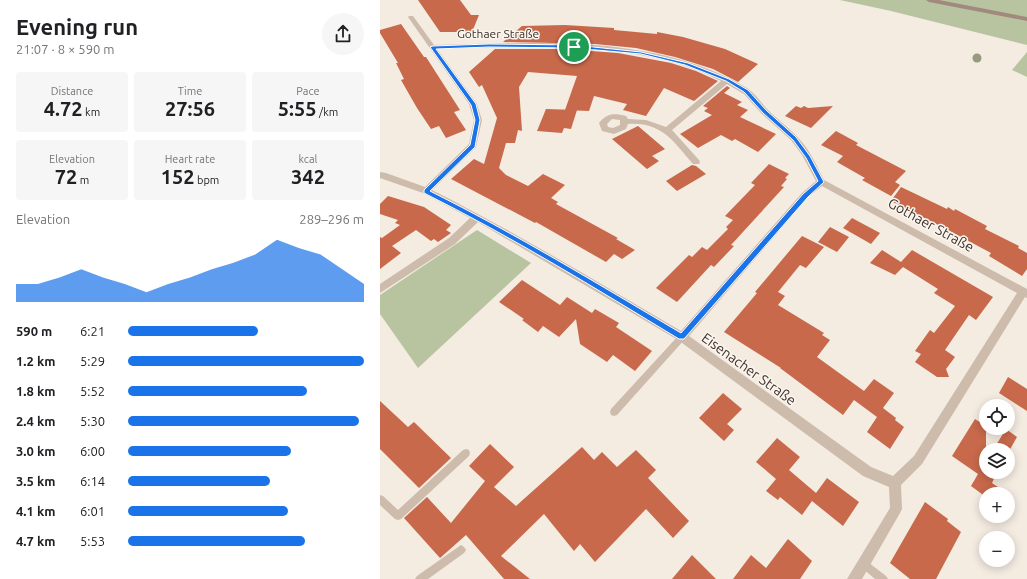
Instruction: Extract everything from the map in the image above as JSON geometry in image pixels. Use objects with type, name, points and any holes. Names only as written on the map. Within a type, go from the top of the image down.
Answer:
[{"type":"main road","points":[[929,0],[1027,19]]},
{"type":"street","points":[[411,17],[473,104],[478,120],[473,145],[426,191]]},
{"type":"street","name":"Gothaer Straße","points":[[433,47],[489,45],[574,47],[641,53],[686,64],[727,80],[746,91],[764,112],[795,138],[821,182],[1025,293]]},
{"type":"street","points":[[666,130],[727,80]]},
{"type":"street","points":[[625,122],[634,121],[654,124],[666,130],[696,162]]},
{"type":"street","name":"Eisenacher Straße","points":[[380,175],[426,191],[477,217],[550,258],[682,337],[867,472],[895,483]]},
{"type":"street","points":[[682,337],[806,195],[821,182]]},
{"type":"street","points":[[380,289],[452,240],[477,217]]},
{"type":"street","points":[[854,579],[896,509],[895,483],[918,460],[1025,293]]},
{"type":"lane","points":[[614,412],[682,337]]},
{"type":"lane","points":[[380,499],[398,516],[466,453]]},
{"type":"lane","points":[[420,579],[460,550]]},
{"type":"lane","points":[[864,564],[883,579]]},
{"type":"green space","points":[[840,0],[1027,0],[1027,45],[891,11]]},
{"type":"green space","points":[[1027,52],[1027,77],[1012,70]]},
{"type":"green space","points":[[477,230],[531,263],[418,368],[380,314],[380,295]]},
{"type":"building","points":[[418,0],[460,0],[471,15],[479,15],[472,32],[440,32]]},
{"type":"building","points":[[401,24],[424,57],[426,57],[460,110],[454,112],[466,130],[446,138],[439,126],[431,129],[417,108],[401,80],[404,79],[396,63],[398,63],[380,33],[380,30]]},
{"type":"building","points":[[565,25],[614,28],[614,30],[657,34],[657,32],[683,37],[725,49],[758,64],[738,82],[713,69],[675,57],[636,48],[595,44],[503,42],[522,26]]},
{"type":"building","points":[[495,49],[564,49],[618,53],[671,63],[696,71],[718,81],[694,101],[664,88],[646,116],[623,110],[627,104],[594,96],[589,111],[565,110],[577,76],[528,72],[519,87],[522,131],[518,130],[515,143],[506,143],[499,168],[506,175],[528,186],[543,174],[565,185],[551,198],[558,202],[556,204],[618,238],[616,239],[635,250],[622,259],[614,254],[606,262],[536,222],[535,223],[451,179],[474,159],[484,164],[497,118],[482,85],[479,87],[469,72]]},
{"type":"building","points":[[727,86],[730,88],[724,93],[742,102],[737,105],[748,110],[740,117],[776,134],[758,152],[735,139],[732,141],[721,135],[698,148],[680,134],[712,115],[704,111],[708,108],[703,106]]},
{"type":"building","points":[[796,106],[801,108],[804,106],[808,108],[833,106],[811,128],[785,116]]},
{"type":"building","points":[[546,109],[577,110],[571,129],[564,128],[562,133],[537,131]]},
{"type":"building","points":[[638,126],[665,149],[652,156],[659,161],[647,169],[612,139]]},
{"type":"building","points":[[836,131],[858,143],[856,145],[906,171],[895,182],[900,185],[891,196],[862,180],[865,178],[837,162],[843,156],[821,145]]},
{"type":"building","points":[[769,164],[789,174],[781,186],[784,187],[731,245],[734,246],[714,267],[711,265],[677,302],[656,288],[689,255],[692,257],[702,247],[707,250],[728,229],[726,227],[733,220],[725,216],[755,185],[751,183]]},
{"type":"building","points":[[692,165],[696,166],[706,174],[677,191],[666,181]]},
{"type":"building","points":[[901,187],[947,209],[948,207],[954,211],[955,209],[987,226],[985,229],[1019,246],[1018,248],[1027,253],[1027,269],[1022,276],[989,256],[991,253],[891,201]]},
{"type":"building","points":[[388,196],[424,207],[451,225],[446,230],[451,233],[438,242],[434,239],[431,241],[416,230],[392,246],[401,253],[380,269],[380,237],[382,238],[400,225],[395,223],[398,220],[380,214],[380,204]]},
{"type":"building","points":[[852,218],[880,233],[871,244],[843,228]]},
{"type":"building","points":[[830,227],[849,237],[837,252],[818,242]]},
{"type":"building","points":[[802,236],[824,247],[806,268],[800,265],[778,292],[785,296],[778,305],[824,333],[822,335],[830,340],[817,357],[864,391],[874,379],[894,393],[883,408],[896,418],[895,420],[904,427],[890,449],[867,432],[877,417],[854,400],[843,415],[781,368],[724,332]]},
{"type":"building","points":[[882,250],[901,262],[912,250],[993,297],[976,320],[969,315],[945,350],[955,357],[946,369],[949,377],[937,377],[915,362],[921,354],[915,351],[930,330],[934,333],[955,306],[934,293],[938,289],[903,267],[895,275],[870,263]]},
{"type":"building","points":[[522,280],[560,305],[567,297],[592,313],[595,309],[619,323],[616,327],[652,351],[635,371],[613,355],[607,362],[580,344],[576,319],[559,337],[543,326],[538,332],[522,320],[524,319],[499,302]]},
{"type":"building","points":[[1008,377],[1027,389],[1027,411],[1015,403],[1015,399],[1008,399],[999,393]]},
{"type":"building","points":[[723,393],[742,409],[727,424],[734,430],[724,441],[699,418]]},
{"type":"building","points":[[380,401],[408,427],[414,422],[451,458],[419,488],[380,449]]},
{"type":"building","points":[[975,419],[979,422],[979,435],[986,435],[986,443],[979,443],[979,479],[994,479],[992,483],[998,487],[979,487],[979,492],[971,486],[978,474],[952,456]]},
{"type":"building","points":[[1002,435],[1014,435],[1017,437],[1014,443],[997,443]]},
{"type":"building","points":[[777,438],[800,457],[789,470],[816,493],[827,478],[859,502],[843,526],[812,501],[802,515],[780,497],[778,500],[766,491],[776,479],[756,462]]},
{"type":"building","points":[[490,444],[514,467],[494,487],[516,506],[582,447],[594,460],[602,452],[617,467],[636,450],[656,470],[648,478],[689,521],[673,538],[646,509],[595,562],[580,544],[574,551],[544,514],[501,556],[530,579],[504,579],[466,535],[440,558],[404,518],[427,497],[451,523],[485,481],[469,466]]},
{"type":"building","points":[[925,502],[948,519],[947,521],[961,532],[936,579],[910,579],[890,563]]},
{"type":"building","points":[[788,539],[812,561],[800,579],[733,579],[751,555],[766,568]]},
{"type":"building","points":[[692,555],[716,579],[672,579]]},
{"type":"route","points":[[489,45],[574,47],[641,53],[686,64],[727,80],[746,91],[764,112],[795,138],[821,182],[806,195],[682,337],[550,258],[477,217],[426,191],[473,145],[478,120],[473,104],[433,47],[489,45]]}]
